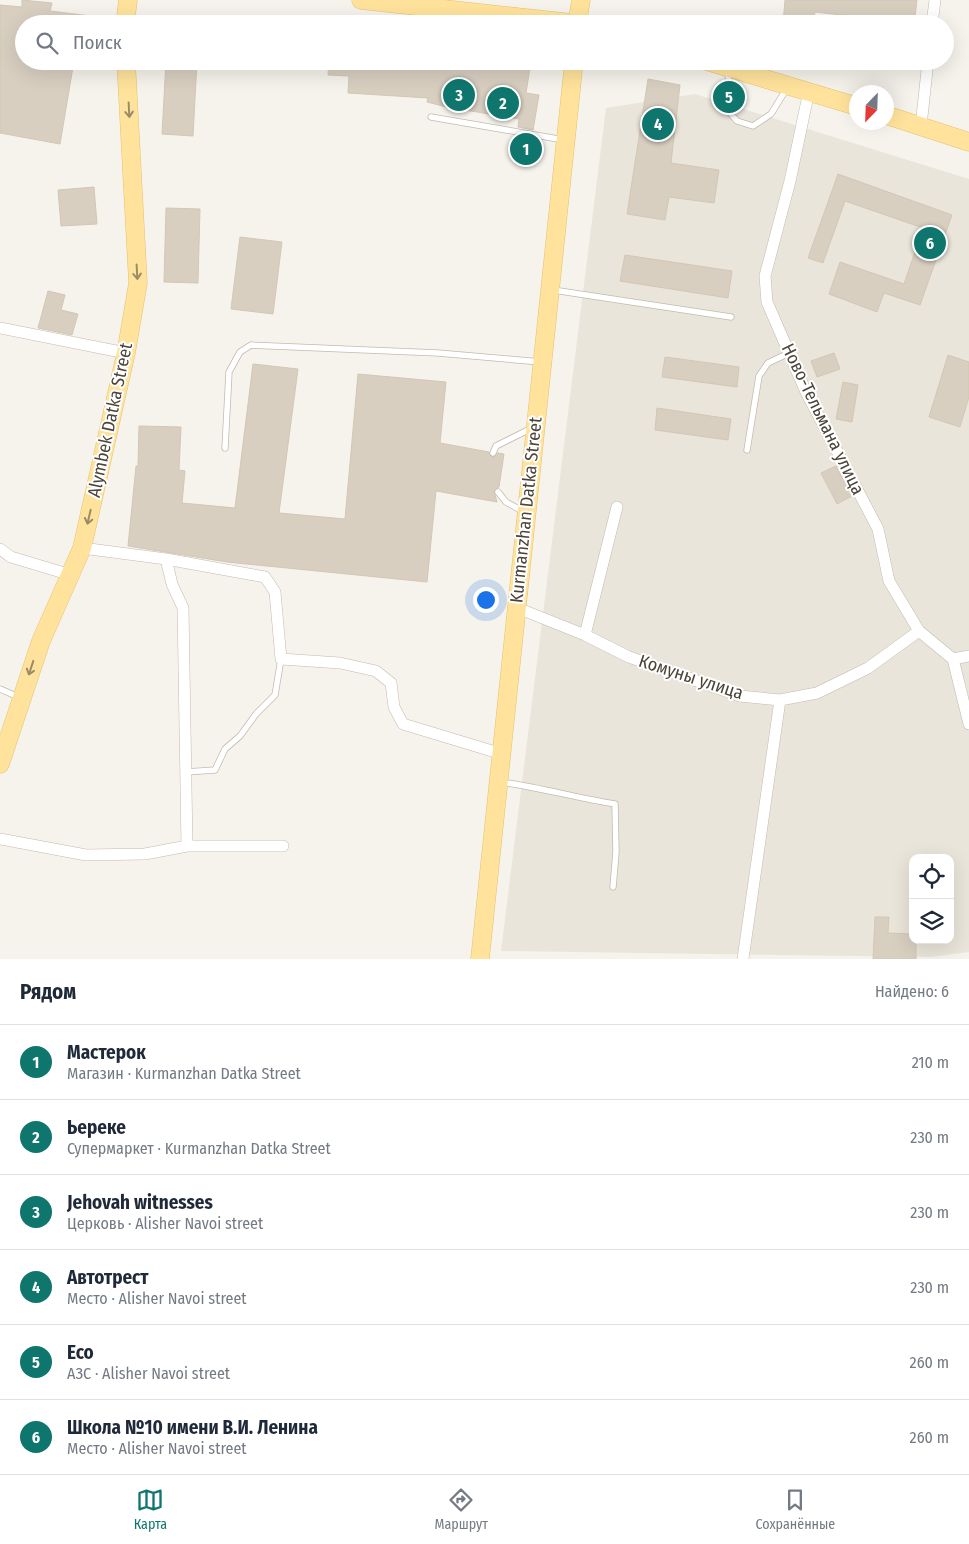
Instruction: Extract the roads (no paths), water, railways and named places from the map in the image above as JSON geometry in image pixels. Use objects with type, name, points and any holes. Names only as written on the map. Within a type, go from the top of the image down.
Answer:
[{"type":"main road","points":[[126,15],[128,0]]},
{"type":"main road","points":[[369,0],[505,15]]},
{"type":"main road","points":[[579,15],[581,0]]},
{"type":"main road","name":"Alymbek Datka Street","points":[[0,764],[7,734],[22,698],[41,641],[82,548],[126,353],[138,283],[126,70]]},
{"type":"main road","name":"Kurmanzhan Datka Street","points":[[480,959],[502,754],[515,607],[552,290],[573,70]]},
{"type":"main road","points":[[735,70],[849,104]]},
{"type":"main road","points":[[894,117],[969,142]]},
{"type":"street","points":[[933,15],[934,0]]},
{"type":"street","points":[[922,126],[927,70]]},
{"type":"street","name":"Ново-Тельмана улица","points":[[808,91],[790,181],[765,276],[767,302],[806,392],[878,530],[889,581],[919,632],[953,659]]},
{"type":"street","points":[[0,328],[126,353]]},
{"type":"street","points":[[585,635],[617,507]]},
{"type":"street","points":[[82,548],[166,559],[265,577],[275,592],[281,659],[340,663],[376,671],[391,683],[394,707],[403,724],[502,754]]},
{"type":"street","points":[[0,549],[11,558],[71,575]]},
{"type":"street","points":[[166,559],[172,584],[183,608],[187,846]]},
{"type":"street","name":"Комуны улица","points":[[515,607],[585,635],[629,657],[740,696],[780,700],[817,693],[868,668],[919,632]]},
{"type":"street","points":[[969,656],[953,659],[969,724]]},
{"type":"street","points":[[743,959],[780,700]]},
{"type":"street","points":[[0,839],[86,855],[145,854],[187,846],[283,846]]},
{"type":"lane","points":[[728,70],[730,112],[737,121],[753,126],[764,122],[771,114],[788,85]]},
{"type":"lane","points":[[431,116],[566,141]]},
{"type":"lane","points":[[552,290],[731,318]]},
{"type":"lane","points":[[225,448],[229,372],[240,352],[252,345],[438,353],[543,362]]},
{"type":"lane","points":[[747,450],[759,376],[768,363],[789,353]]},
{"type":"lane","points":[[493,452],[496,446],[502,442],[536,427]]},
{"type":"lane","points":[[498,492],[506,502],[526,513]]},
{"type":"lane","points":[[185,772],[215,770],[224,749],[240,736],[275,696],[281,659]]},
{"type":"lane","points":[[0,689],[22,698]]},
{"type":"lane","points":[[499,782],[534,786],[572,797],[615,804],[616,852],[613,887]]},
{"type":"place","name":"Jehovah witnesses","points":[[459,95]]},
{"type":"place","name":"Есо","points":[[729,97]]},
{"type":"place","name":"Ьереке","points":[[503,103]]},
{"type":"place","name":"Автотрест","points":[[658,124]]},
{"type":"place","name":"Мастерок","points":[[526,149]]},
{"type":"place","name":"Школа №10 имени В.И. Ленина","points":[[930,243]]}]
